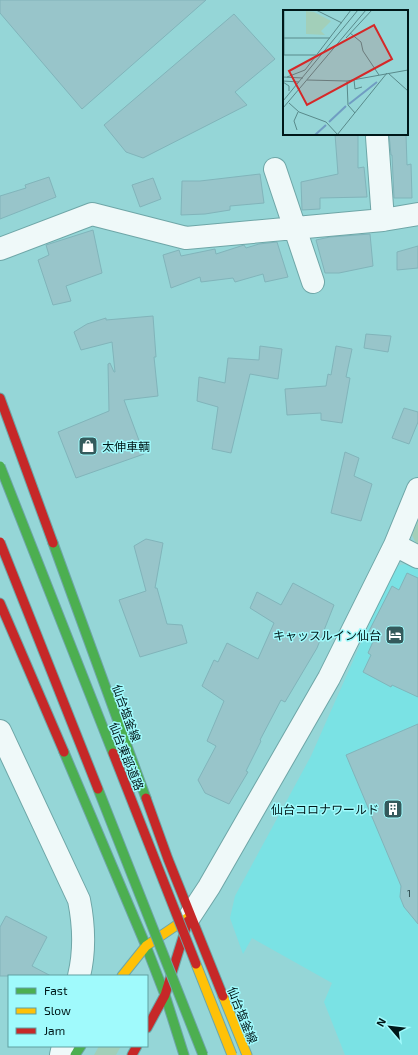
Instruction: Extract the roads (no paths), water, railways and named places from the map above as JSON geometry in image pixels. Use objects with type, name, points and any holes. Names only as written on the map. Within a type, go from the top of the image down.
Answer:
[{"type":"main road","name":"仙台塩釜線","points":[[0,398],[168,859],[247,1055]]},
{"type":"main road","name":"仙台東部道路","points":[[0,466],[232,1055]]},
{"type":"main road","points":[[0,542],[202,1055]]},
{"type":"main road","points":[[0,603],[146,946],[165,995],[184,1055]]},
{"type":"main road","points":[[123,975],[146,946],[190,916]]},
{"type":"main road","points":[[148,1026],[165,995],[190,916]]},
{"type":"street","points":[[377,137],[383,220]]},
{"type":"street","points":[[275,169],[313,282]]},
{"type":"street","points":[[0,249],[92,214],[186,238],[383,220],[418,214]]},
{"type":"street","points":[[190,916],[209,887],[329,678],[396,545],[418,489]]},
{"type":"street","points":[[396,545],[418,556]]},
{"type":"street","points":[[0,731],[79,900],[83,919],[82,962],[79,975]]},
{"type":"place","name":"太伸車輌","points":[[88,446]]},
{"type":"place","name":"キャッスルイン仙台","points":[[395,635]]},
{"type":"place","name":"仙台コロナワールド","points":[[393,809]]}]
